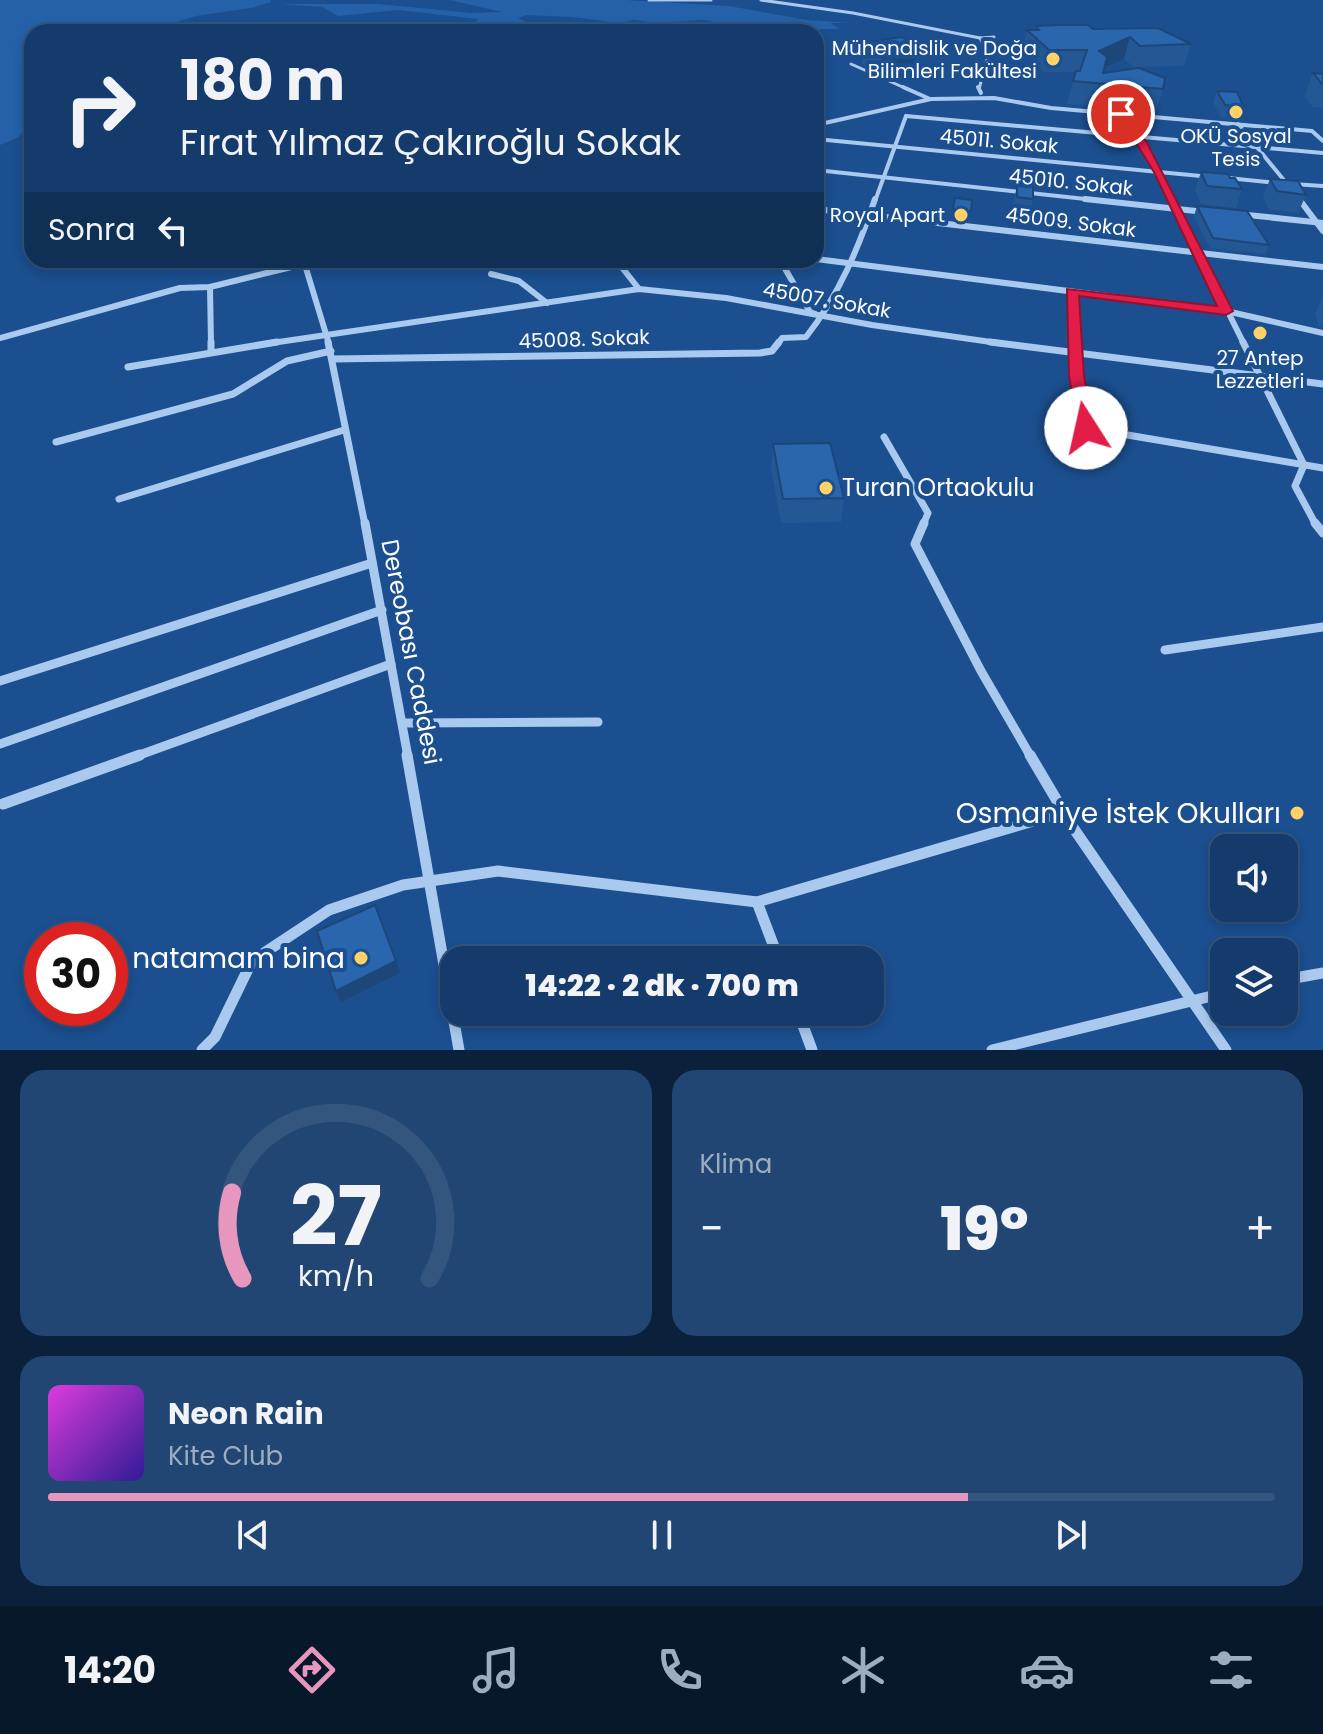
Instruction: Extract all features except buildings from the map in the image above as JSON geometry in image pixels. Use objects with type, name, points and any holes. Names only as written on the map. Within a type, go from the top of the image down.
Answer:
[{"type":"street","points":[[649,0],[711,0]]},
{"type":"street","points":[[761,0],[853,13],[980,38],[994,37]]},
{"type":"street","points":[[979,96],[978,88],[988,56],[986,45],[980,38]]},
{"type":"street","points":[[851,64],[931,99]]},
{"type":"street","points":[[824,123],[931,99],[979,96],[1051,108],[1312,131],[1323,141]]},
{"type":"street","points":[[899,106],[906,116],[1323,153]]},
{"type":"street","points":[[1121,114],[1159,172],[1263,377],[1304,465],[1295,486],[1311,519],[1323,533]]},
{"type":"street","points":[[785,268],[810,312],[823,317],[851,263],[906,116]]},
{"type":"street","points":[[1238,124],[1320,223],[1323,231]]},
{"type":"street","name":"45011. Sokak","points":[[824,140],[1323,186]]},
{"type":"street","name":"45010. Sokak","points":[[824,171],[1209,212]]},
{"type":"street","name":"45009. Sokak","points":[[824,210],[1323,267]]},
{"type":"street","points":[[1224,213],[1320,223]]},
{"type":"street","points":[[824,260],[1229,315],[1323,334]]},
{"type":"street","points":[[0,338],[180,288],[210,287],[292,268]]},
{"type":"street","name":"Dereobası Caddesi","points":[[306,268],[331,355],[382,610],[459,1050]]},
{"type":"street","points":[[622,268],[639,289]]},
{"type":"street","points":[[491,274],[519,281],[547,303]]},
{"type":"street","points":[[210,287],[211,352]]},
{"type":"street","name":"45007. Sokak","points":[[128,367],[326,334],[639,289],[670,290],[823,317],[1075,355],[1323,384]]},
{"type":"street","points":[[1072,292],[1075,355],[1086,428],[1323,468]]},
{"type":"street","name":"45008. Sokak","points":[[56,442],[233,394],[287,361],[331,355],[509,357],[647,352],[760,353],[772,351],[782,338],[806,337],[823,317]]},
{"type":"street","points":[[119,499],[344,430]]},
{"type":"street","points":[[884,437],[928,513],[915,544],[981,671],[1064,812],[1226,1050]]},
{"type":"street","points":[[0,681],[372,563]]},
{"type":"street","points":[[0,744],[382,610]]},
{"type":"street","points":[[1165,650],[1323,627]]},
{"type":"street","points":[[3,804],[391,664]]},
{"type":"street","points":[[403,723],[598,722]]},
{"type":"street","points":[[202,1050],[215,1037],[252,961],[329,910],[403,885],[498,871],[757,902],[1064,812]]},
{"type":"street","points":[[757,902],[774,946]]},
{"type":"street","points":[[1298,977],[1323,973]]},
{"type":"street","points":[[992,1050],[1210,996]]},
{"type":"street","points":[[803,1026],[812,1050]]},
{"type":"shaded area","points":[[0,0],[270,0],[251,8],[196,16],[170,24],[24,24],[24,130],[19,137],[0,145]]},
{"type":"shaded area","points":[[449,0],[626,0],[729,6],[807,20],[851,23],[831,23],[839,29],[824,29],[824,24],[726,24],[704,20],[654,23],[634,20],[618,23],[527,15],[518,18],[546,24],[473,24],[478,19],[398,10],[338,16],[322,7],[280,4],[378,4],[472,13],[502,12]]},
{"type":"place","name":"Mühendislik ve Doğa Bilimleri Fakültesi","points":[[1053,59]]},
{"type":"place","name":"OKÜ Sosyal Tesis","points":[[1236,112]]},
{"type":"place","name":"Royal Apart","points":[[961,215]]},
{"type":"place","name":"27 Antep Lezzetleri","points":[[1260,333]]},
{"type":"place","name":"Turan Ortaokulu","points":[[826,488]]},
{"type":"place","name":"Osmaniye İstek Okulları","points":[[1297,813]]},
{"type":"place","name":"natamam bina","points":[[361,958]]},
{"type":"route","points":[[1086,428],[1077,376],[1072,292],[1226,311],[1159,172],[1121,114]]}]
